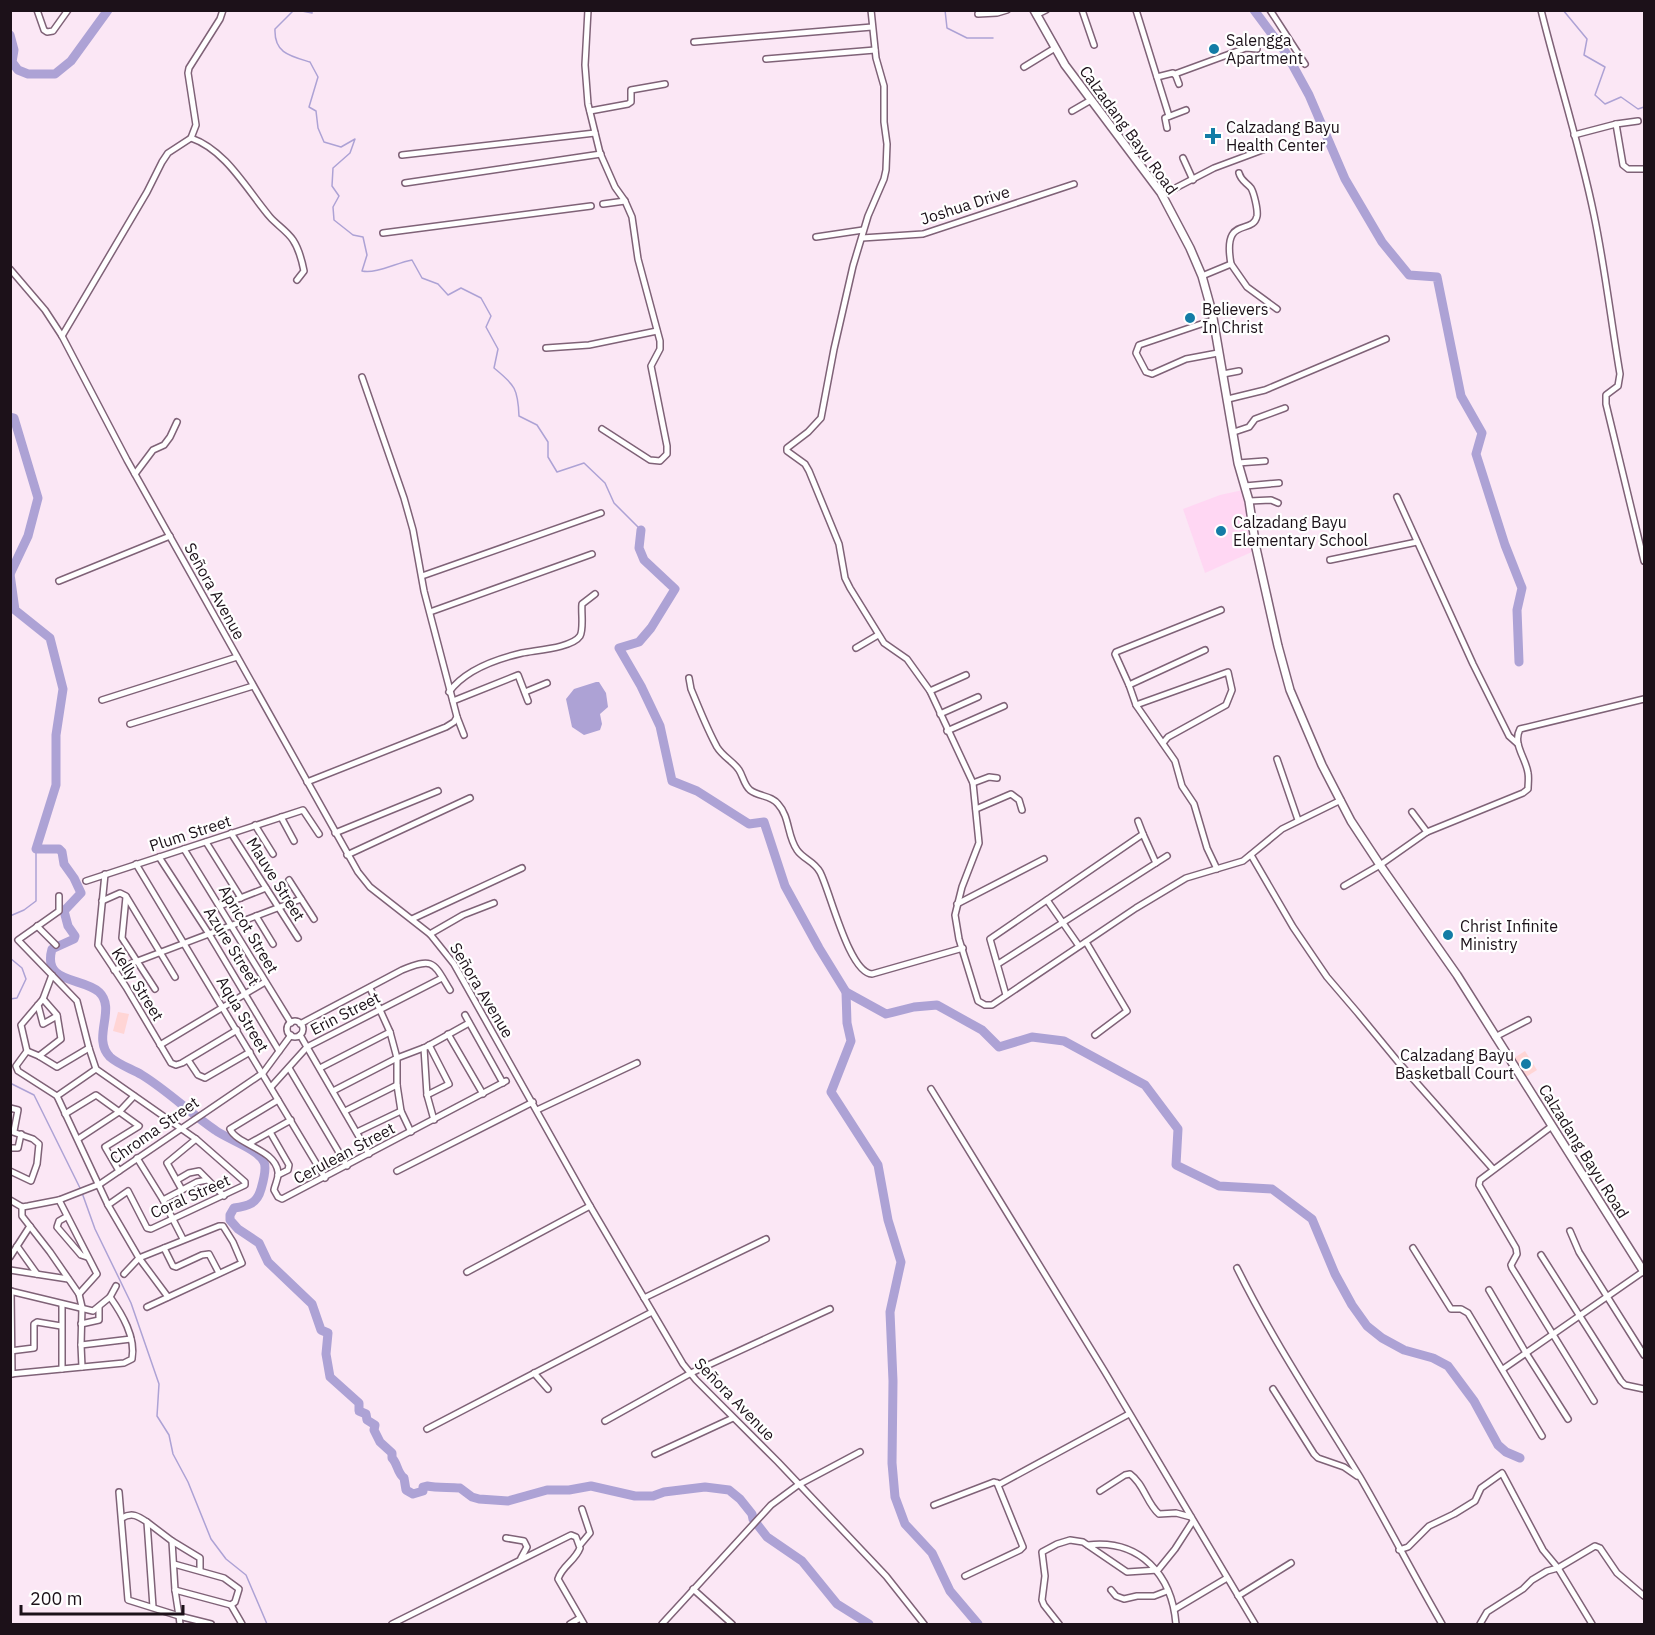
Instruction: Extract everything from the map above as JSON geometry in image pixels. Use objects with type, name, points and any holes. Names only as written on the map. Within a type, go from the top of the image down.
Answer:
[{"type":"street","points":[[37,10],[44,30],[47,32],[53,31],[68,10]]},
{"type":"street","points":[[62,336],[147,192],[162,162],[168,153],[190,138],[196,125],[189,68],[224,10]]},
{"type":"street","points":[[588,10],[585,65],[590,111],[601,154],[632,217],[638,259],[660,349],[651,366],[667,454],[660,461],[650,460],[602,429]]},
{"type":"street","points":[[871,10],[874,50],[884,86],[886,170],[863,230],[853,266],[821,418],[815,426],[787,448],[787,451],[805,464],[809,471],[839,544],[846,578],[878,635],[888,647],[908,658],[930,692],[973,783],[979,843],[962,887],[955,915],[959,939],[978,1001],[985,1005],[992,1005],[1186,878],[1235,865],[1282,829],[1341,800]]},
{"type":"street","points":[[978,14],[1007,10]]},
{"type":"street","points":[[1035,13],[1046,10]]},
{"type":"street","points":[[1082,10],[1094,45]]},
{"type":"street","points":[[1136,10],[1169,116]]},
{"type":"street","points":[[1269,10],[1305,64]]},
{"type":"street","points":[[1541,10],[1559,71],[1595,216],[1620,374],[1618,386],[1606,395],[1606,404],[1644,561]]},
{"type":"street","name":"Calzadang Bayu Road","points":[[1035,13],[1065,65],[1162,195],[1202,276],[1213,320],[1238,463],[1249,501],[1260,567],[1278,646],[1290,690],[1322,765],[1380,865],[1457,975],[1644,1272]]},
{"type":"street","points":[[694,42],[872,27]]},
{"type":"street","points":[[1024,67],[1055,48]]},
{"type":"street","points":[[1157,77],[1169,73],[1175,74],[1246,48],[1257,49]]},
{"type":"street","points":[[766,59],[874,50]]},
{"type":"street","points":[[1175,74],[1179,84]]},
{"type":"street","points":[[590,111],[628,104],[631,102],[631,90],[664,84]]},
{"type":"street","points":[[1072,111],[1091,99]]},
{"type":"street","points":[[1167,128],[1164,119],[1186,110]]},
{"type":"street","points":[[1574,135],[1638,120]]},
{"type":"street","points":[[1616,124],[1623,165],[1628,169],[1644,169]]},
{"type":"street","points":[[402,155],[595,133]]},
{"type":"street","points":[[190,138],[207,146],[234,170],[271,218],[292,238],[304,271],[297,280]]},
{"type":"street","points":[[1162,195],[1214,168],[1265,149]]},
{"type":"street","points":[[405,183],[601,154]]},
{"type":"street","points":[[1183,158],[1193,180]]},
{"type":"street","points":[[1239,173],[1241,180],[1252,191],[1257,218],[1254,222],[1232,233],[1228,245],[1231,264],[1247,287],[1277,309]]},
{"type":"street","name":"Joshua Drive","points":[[862,238],[923,234],[1074,184]]},
{"type":"street","points":[[603,204],[624,201]]},
{"type":"street","points":[[383,233],[591,206]]},
{"type":"street","points":[[816,237],[863,230]]},
{"type":"street","points":[[1202,276],[1231,264]]},
{"type":"street","name":"Señora Avenue","points":[[10,269],[45,310],[62,336],[135,474],[358,873],[370,886],[430,934],[454,964],[590,1206],[683,1364],[732,1418],[778,1462],[886,1576],[924,1624]]},
{"type":"street","points":[[1213,320],[1139,345],[1136,353],[1146,372],[1152,374],[1186,359],[1218,353]]},
{"type":"street","points":[[546,348],[589,345],[657,331]]},
{"type":"street","points":[[1228,399],[1265,390],[1386,339]]},
{"type":"street","points":[[1223,375],[1239,371]]},
{"type":"street","points":[[362,377],[405,498],[424,591],[449,692],[464,735]]},
{"type":"street","points":[[1234,432],[1249,427],[1255,418],[1285,408]]},
{"type":"street","points":[[135,474],[153,450],[164,445],[177,422]]},
{"type":"street","points":[[1238,463],[1265,461]]},
{"type":"street","points":[[1245,486],[1278,483]]},
{"type":"street","points":[[1397,497],[1509,736],[1518,744]]},
{"type":"street","points":[[1249,501],[1271,500],[1278,503]]},
{"type":"street","points":[[422,576],[601,513]]},
{"type":"street","points":[[59,581],[170,536]]},
{"type":"street","points":[[1330,560],[1417,542]]},
{"type":"street","points":[[430,612],[592,554]]},
{"type":"street","points":[[449,692],[456,682],[468,673],[519,654],[577,640],[582,634],[582,604],[595,594]]},
{"type":"street","points":[[1217,869],[1207,848],[1194,804],[1182,786],[1175,761],[1136,705],[1130,685],[1115,654],[1221,610]]},
{"type":"street","points":[[856,648],[878,635]]},
{"type":"street","points":[[1130,685],[1205,650]]},
{"type":"street","points":[[102,700],[237,657]]},
{"type":"street","points":[[1136,705],[1228,672],[1232,690],[1226,705],[1168,737],[1164,743]]},
{"type":"street","points":[[453,701],[518,675],[528,700]]},
{"type":"street","points":[[930,692],[966,675]]},
{"type":"street","points":[[689,678],[691,689],[717,747],[739,770],[748,788],[753,792],[768,796],[779,804],[785,814],[797,850],[813,862],[818,869],[828,888],[849,950],[867,974],[963,948]]},
{"type":"street","points":[[525,692],[547,683]]},
{"type":"street","points":[[130,724],[253,686]]},
{"type":"street","points":[[940,714],[978,698]]},
{"type":"street","points":[[1344,886],[1380,865],[1427,832],[1516,797],[1527,789],[1529,774],[1518,744],[1520,729],[1644,699]]},
{"type":"street","points":[[947,731],[1004,706]]},
{"type":"street","points":[[307,782],[446,727],[457,717]]},
{"type":"street","points":[[1276,759],[1298,820]]},
{"type":"street","points":[[973,783],[989,777],[997,778]]},
{"type":"street","points":[[335,833],[438,791]]},
{"type":"street","points":[[976,809],[1011,794],[1019,800],[1022,810]]},
{"type":"street","points":[[347,855],[470,798]]},
{"type":"street","name":"Plum Street","points":[[86,881],[303,810],[318,834]]},
{"type":"street","points":[[1412,812],[1427,832]]},
{"type":"street","points":[[281,817],[294,841]]},
{"type":"street","points":[[1138,821],[1156,863]]},
{"type":"street","points":[[255,825],[273,854]]},
{"type":"street","name":"Mauve Street","points":[[231,834],[298,938]]},
{"type":"street","points":[[1006,995],[990,939],[1143,834]]},
{"type":"street","points":[[206,842],[241,898]]},
{"type":"street","name":"Apricot Street","points":[[184,849],[291,1023]]},
{"type":"street","points":[[1251,855],[1293,927],[1327,977],[1399,1064],[1493,1169]]},
{"type":"street","points":[[998,964],[1167,856]]},
{"type":"street","name":"Azure Street","points":[[159,857],[279,1051]]},
{"type":"street","points":[[957,904],[1044,859]]},
{"type":"street","name":"Aqua Street","points":[[136,864],[325,1178]]},
{"type":"street","points":[[412,919],[522,868]]},
{"type":"street","name":"Kelly Street","points":[[105,874],[98,945],[171,1063],[176,1065],[188,1060]]},
{"type":"street","points":[[289,880],[314,919]]},
{"type":"street","points":[[220,906],[266,888]]},
{"type":"street","points":[[102,901],[120,893],[126,896],[175,977]]},
{"type":"street","points":[[59,896],[59,911],[18,940],[77,1001],[96,1069],[196,1139],[167,1162],[182,1190]]},
{"type":"street","points":[[126,896],[122,938],[155,990]]},
{"type":"street","points":[[114,970],[301,899]]},
{"type":"street","points":[[1047,900],[1079,946]]},
{"type":"street","points":[[430,934],[463,915],[494,903]]},
{"type":"street","points":[[256,916],[273,944]]},
{"type":"street","points":[[38,926],[56,945]]},
{"type":"street","points":[[1086,942],[1126,1011],[1095,1035]]},
{"type":"street","points":[[300,1024],[419,963],[431,964],[450,990]]},
{"type":"street","points":[[52,975],[43,999],[21,1025],[27,1051],[16,1066],[18,1071],[57,1096],[108,1205],[139,1258],[168,1297]]},
{"type":"street","name":"Erin Street","points":[[271,1087],[308,1047],[442,978]]},
{"type":"street","points":[[160,1045],[265,982]]},
{"type":"street","points":[[370,987],[390,1032],[397,1058],[400,1111],[411,1132]]},
{"type":"street","points":[[39,1056],[61,1039],[57,1016],[43,999]]},
{"type":"street","points":[[38,1005],[43,1024],[57,1016]]},
{"type":"street","points":[[333,1091],[470,1023],[465,1015]]},
{"type":"street","points":[[1495,1037],[1528,1020]]},
{"type":"street","points":[[291,1023],[300,1024],[303,1029],[300,1035],[291,1035],[288,1029],[291,1023]]},
{"type":"street","name":"Cerulean Street","points":[[278,1100],[231,1127],[231,1133],[262,1151],[273,1162],[278,1175],[274,1190],[282,1199],[505,1082],[470,1023]]},
{"type":"street","points":[[237,1030],[188,1060],[201,1078],[250,1052]]},
{"type":"street","points":[[320,1068],[390,1032]]},
{"type":"street","points":[[448,1034],[483,1094]]},
{"type":"street","name":"Chroma Street","points":[[22,1207],[58,1200],[100,1184],[263,1073],[291,1035]]},
{"type":"street","points":[[300,1035],[369,1154]]},
{"type":"street","points":[[426,1046],[427,1095],[434,1120]]},
{"type":"street","points":[[426,1046],[448,1084],[427,1095]]},
{"type":"street","points":[[27,1051],[57,1067],[89,1048]]},
{"type":"street","points":[[537,1110],[637,1063]]},
{"type":"street","points":[[289,1068],[347,1166]]},
{"type":"street","points":[[57,1096],[96,1069]]},
{"type":"street","points":[[345,1111],[397,1085]]},
{"type":"street","points":[[931,1089],[1254,1624]]},
{"type":"street","points":[[65,1114],[96,1095],[139,1126],[105,1147],[119,1171]]},
{"type":"street","points":[[78,1140],[118,1112],[134,1096]]},
{"type":"street","points":[[397,1171],[533,1102]]},
{"type":"street","points":[[10,1108],[18,1110],[12,1131],[39,1144],[32,1181],[10,1171]]},
{"type":"street","points":[[357,1132],[400,1111]]},
{"type":"street","points":[[250,1143],[291,1120]]},
{"type":"street","points":[[1552,1126],[1493,1169],[1480,1180],[1479,1185],[1516,1248],[1517,1254],[1511,1264],[1512,1268],[1594,1401]]},
{"type":"street","points":[[270,1132],[289,1165],[288,1170],[278,1175]]},
{"type":"street","points":[[10,1148],[18,1148],[21,1134]]},
{"type":"street","name":"Coral Street","points":[[108,1205],[128,1191],[149,1229],[245,1185],[245,1182],[196,1139]]},
{"type":"street","points":[[137,1158],[163,1200],[183,1239]]},
{"type":"street","points":[[177,1180],[198,1171],[224,1196]]},
{"type":"street","points":[[163,1200],[197,1182],[207,1180]]},
{"type":"street","points":[[58,1200],[97,1276],[79,1294]]},
{"type":"street","points":[[10,1210],[13,1201],[22,1207],[22,1216],[79,1294],[82,1307],[82,1367]]},
{"type":"street","points":[[467,1272],[590,1206]]},
{"type":"street","points":[[66,1217],[59,1221],[57,1227],[81,1255],[87,1257]]},
{"type":"street","points":[[10,1257],[30,1226]]},
{"type":"street","points":[[124,1274],[139,1258],[183,1239],[223,1226],[242,1260],[240,1264],[147,1307]]},
{"type":"street","points":[[1570,1231],[1579,1252],[1644,1355]]},
{"type":"street","points":[[644,1298],[766,1239]]},
{"type":"street","points":[[17,1246],[37,1274]]},
{"type":"street","points":[[164,1248],[173,1266],[176,1267],[209,1254],[219,1273]]},
{"type":"street","points":[[1413,1248],[1451,1309],[1461,1309],[1468,1313],[1542,1436]]},
{"type":"street","points":[[1541,1255],[1621,1381],[1625,1385],[1644,1389]]},
{"type":"street","points":[[1237,1268],[1442,1624]]},
{"type":"street","points":[[10,1270],[68,1279]]},
{"type":"street","points":[[1503,1369],[1644,1272]]},
{"type":"street","points":[[110,1296],[127,1326],[131,1339],[132,1359],[124,1363],[11,1374],[11,1291],[93,1311],[110,1296],[116,1286]]},
{"type":"street","points":[[1489,1290],[1568,1419]]},
{"type":"street","points":[[62,1304],[62,1369]]},
{"type":"street","points":[[81,1324],[99,1320],[99,1307]]},
{"type":"street","points":[[605,1421],[691,1373],[830,1309]]},
{"type":"street","points":[[427,1429],[652,1312]]},
{"type":"street","points":[[11,1351],[34,1348],[34,1323],[61,1326]]},
{"type":"street","points":[[81,1345],[131,1339]]},
{"type":"street","points":[[534,1373],[548,1389]]},
{"type":"street","points":[[1273,1389],[1314,1454],[1318,1458],[1344,1467],[1360,1479]]},
{"type":"street","points":[[934,1505],[994,1482],[997,1484],[1129,1414]]},
{"type":"street","points":[[655,1454],[732,1418]]},
{"type":"street","points":[[662,1624],[771,1505],[798,1485],[860,1452]]},
{"type":"street","points":[[1400,1550],[1408,1547],[1429,1526],[1474,1501],[1481,1488],[1502,1473],[1543,1550],[1558,1568],[1592,1624]]},
{"type":"street","points":[[1100,1491],[1130,1474],[1137,1480],[1153,1508],[1160,1514],[1176,1513],[1192,1519]]},
{"type":"street","points":[[965,1576],[1023,1547],[997,1484]]},
{"type":"street","points":[[119,1492],[128,1600],[211,1624]]},
{"type":"street","points":[[582,1509],[590,1533],[580,1545],[577,1556],[561,1570],[558,1579],[584,1624]]},
{"type":"street","points":[[122,1518],[136,1515],[147,1522],[200,1558],[200,1570]]},
{"type":"street","points":[[1059,1624],[1042,1600],[1045,1576],[1042,1552],[1070,1540],[1083,1542],[1127,1572],[1158,1570],[1176,1549],[1192,1519]]},
{"type":"street","points":[[147,1522],[153,1607]]},
{"type":"street","points":[[392,1624],[571,1535],[576,1537],[580,1545]]},
{"type":"street","points":[[506,1538],[524,1541],[527,1547],[520,1560]]},
{"type":"street","points":[[172,1541],[180,1624]]},
{"type":"street","points":[[1088,1545],[1106,1545],[1128,1550],[1141,1556],[1158,1570],[1175,1609],[1176,1624]]},
{"type":"street","points":[[1480,1624],[1487,1612],[1547,1570],[1558,1568],[1592,1546],[1598,1546],[1617,1573],[1644,1596]]},
{"type":"street","points":[[1238,1596],[1291,1563]]},
{"type":"street","points":[[174,1564],[224,1578],[239,1589],[235,1602],[231,1605]]},
{"type":"street","points":[[1175,1609],[1227,1578]]},
{"type":"street","points":[[693,1589],[732,1624]]},
{"type":"street","points":[[175,1590],[231,1605],[242,1624]]},
{"type":"street","points":[[1111,1590],[1116,1596],[1124,1599],[1154,1596],[1167,1591]]},
{"type":"street","points":[[570,1624],[580,1618]]},
{"type":"shaded area","name":"Calzadang Bayu Elementary School","points":[[1243,490],[1254,551],[1205,573],[1183,509],[1220,495]]},
{"type":"shaded area","points":[[599,682],[606,693],[608,707],[600,714],[602,724],[600,730],[584,735],[572,727],[566,699],[574,689]]},
{"type":"shaded area","points":[[118,1012],[129,1014],[124,1034],[113,1031]]},
{"type":"shaded area","name":"Calzadang Bayu Basketball Court","points":[[1525,1051],[1537,1070],[1526,1077],[1514,1058]]},
{"type":"waterway","points":[[10,35],[14,50],[12,62],[18,70],[28,74],[55,74],[71,61],[108,10]]},
{"type":"waterway","points":[[294,10],[275,29],[277,43],[290,55],[310,62],[318,77],[309,107],[316,111],[318,128],[324,142],[341,147],[355,139],[350,153],[333,168],[332,186],[339,196],[333,207],[334,220],[353,235],[363,237],[367,255],[362,271],[380,270],[412,260],[422,278],[438,284],[448,295],[461,288],[481,298],[491,316],[486,327],[498,349],[494,368],[514,388],[518,400],[519,416],[537,425],[548,442],[548,457],[557,472],[584,463],[605,483],[614,503],[641,530]]},
{"type":"waterway","points":[[297,10],[312,13],[312,10]]},
{"type":"waterway","points":[[945,10],[947,28],[967,38],[993,38]]},
{"type":"waterway","points":[[1254,10],[1286,53],[1309,95],[1345,179],[1382,242],[1409,275],[1437,277],[1461,396],[1482,433],[1476,454],[1505,545],[1522,588],[1517,610],[1519,662]]},
{"type":"waterway","points":[[1563,10],[1587,39],[1584,55],[1605,67],[1595,95],[1605,104],[1621,97],[1638,109],[1644,107]]},
{"type":"waterway","points":[[10,417],[14,418],[38,498],[28,536],[10,574]]},
{"type":"waterway","points":[[641,530],[639,548],[644,560],[675,589],[651,628],[639,642],[619,648],[660,726],[672,781],[697,791],[749,824],[764,822],[785,886],[846,992],[847,1023],[851,1041],[831,1092],[878,1165],[888,1220],[901,1262],[890,1312],[893,1381],[892,1463],[895,1497],[905,1524],[932,1553],[950,1591],[978,1624]]},
{"type":"waterway","points":[[10,574],[15,610],[50,638],[63,689],[56,735],[56,785],[36,849],[59,849],[62,852],[64,864],[81,893],[64,911],[68,926],[75,936],[74,939],[52,949],[50,960],[53,968],[65,978],[92,987],[104,999],[106,1007],[103,1041],[110,1057],[152,1081],[220,1133],[261,1157],[265,1168],[257,1198],[248,1205],[234,1208],[230,1220],[238,1229],[259,1243],[268,1262],[312,1304],[321,1330],[328,1333],[326,1354],[330,1377],[359,1403],[359,1411],[366,1414],[367,1420],[375,1425],[374,1430],[380,1442],[392,1453],[392,1458],[404,1478],[406,1490],[413,1494],[423,1491],[423,1487],[427,1486],[460,1488],[479,1499],[508,1501],[547,1490],[569,1490],[591,1486],[635,1496],[653,1496],[664,1492],[705,1487],[729,1490],[740,1499],[767,1537],[802,1561],[837,1604],[869,1624]]},
{"type":"waterway","points":[[10,916],[36,901],[36,849]]},
{"type":"waterway","points":[[10,958],[22,968],[26,979],[17,998],[10,999]]},
{"type":"waterway","points":[[846,992],[886,1014],[914,1007],[937,1005],[982,1030],[999,1047],[1032,1037],[1064,1041],[1145,1085],[1178,1129],[1176,1165],[1219,1186],[1272,1189],[1312,1219],[1335,1274],[1367,1326],[1382,1338],[1404,1350],[1433,1358],[1448,1366],[1474,1401],[1498,1445],[1506,1452],[1520,1458]]},
{"type":"waterway","points":[[10,1083],[34,1095],[81,1190],[95,1229],[131,1303],[159,1384],[157,1416],[169,1435],[173,1454],[188,1482],[211,1539],[226,1559],[246,1575],[267,1624]]},
{"type":"place","name":"Salengga Apartment","points":[[1214,49]]},
{"type":"place","name":"Calzadang Bayu Health Center","points":[[1213,136]]},
{"type":"place","name":"Believers In Christ","points":[[1190,318]]},
{"type":"place","name":"Calzadang Bayu Elementary School","points":[[1221,531]]},
{"type":"place","name":"Christ Infinite Ministry","points":[[1448,935]]},
{"type":"place","name":"Calzadang Bayu Basketball Court","points":[[1526,1064]]}]
